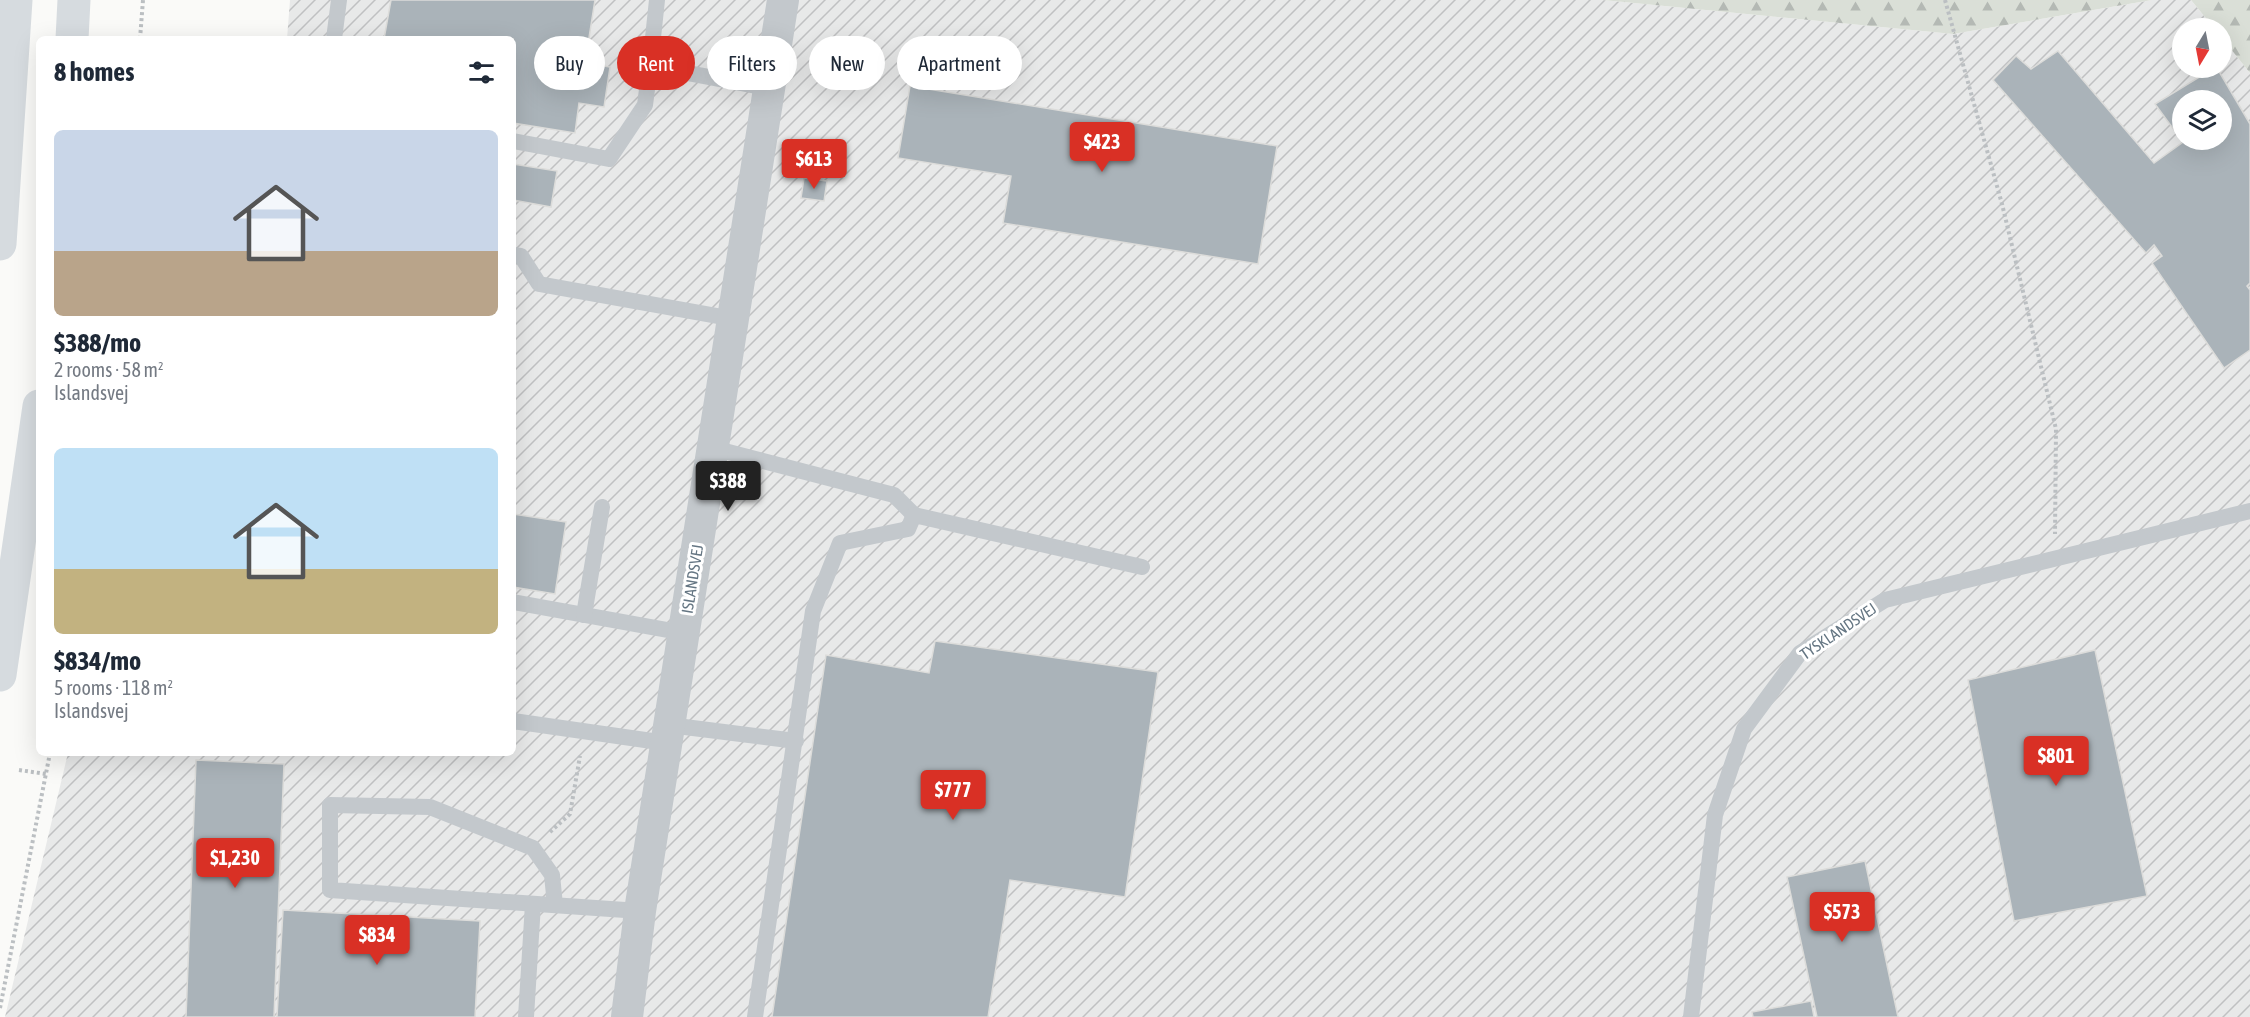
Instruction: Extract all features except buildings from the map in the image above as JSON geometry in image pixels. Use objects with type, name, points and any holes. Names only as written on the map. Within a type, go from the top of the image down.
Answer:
[{"type":"street","points":[[0,244],[16,0]]},
{"type":"street","points":[[72,36],[74,0]]},
{"type":"street","name":"ISLANDSVEJ","points":[[777,36],[783,0]]},
{"type":"street","name":"ISLANDSVEJ","points":[[627,1017],[640,911],[734,319],[768,90]]},
{"type":"street","points":[[0,675],[36,426]]},
{"type":"lane","points":[[334,36],[339,0]]},
{"type":"lane","points":[[653,36],[657,0]]},
{"type":"lane","points":[[516,142],[609,159],[645,105],[647,90]]},
{"type":"lane","points":[[516,255],[521,256],[539,284],[734,319]]},
{"type":"lane","points":[[713,448],[894,495],[914,515],[1142,567]]},
{"type":"lane","points":[[584,615],[602,507]]},
{"type":"lane","name":"TYSKLANDSVEJ","points":[[1691,1017],[1715,815],[1744,729],[1800,653],[1885,600],[2250,511]]},
{"type":"lane","points":[[754,1017],[796,741],[813,610],[840,543],[908,529],[914,515]]},
{"type":"lane","points":[[516,603],[684,633]]},
{"type":"lane","points":[[516,721],[584,732],[796,741]]},
{"type":"lane","points":[[555,905],[552,875],[533,848],[430,807],[330,805],[330,890],[640,911]]},
{"type":"lane","points":[[526,1017],[533,904]]},
{"type":"path","points":[[140,36],[143,0]]},
{"type":"path","points":[[1945,0],[2002,204],[2056,429],[2054,531],[2062,557]]},
{"type":"path","points":[[533,848],[570,814],[584,732]]},
{"type":"path","points":[[0,1008],[49,756]]},
{"type":"path","points":[[19,770],[46,774]]},
{"type":"shaded area","points":[[290,0],[1603,0],[1953,34],[2152,0],[2191,0],[2206,18],[2172,18],[2172,78],[2232,78],[2232,50],[2250,73],[2250,1017],[5,1017],[67,756],[516,756],[516,36],[287,36]]},
{"type":"green space","points":[[1603,0],[2152,0],[1953,34]]},
{"type":"green space","points":[[2191,0],[2250,0],[2250,73],[2232,50],[2232,18],[2206,18]]}]
